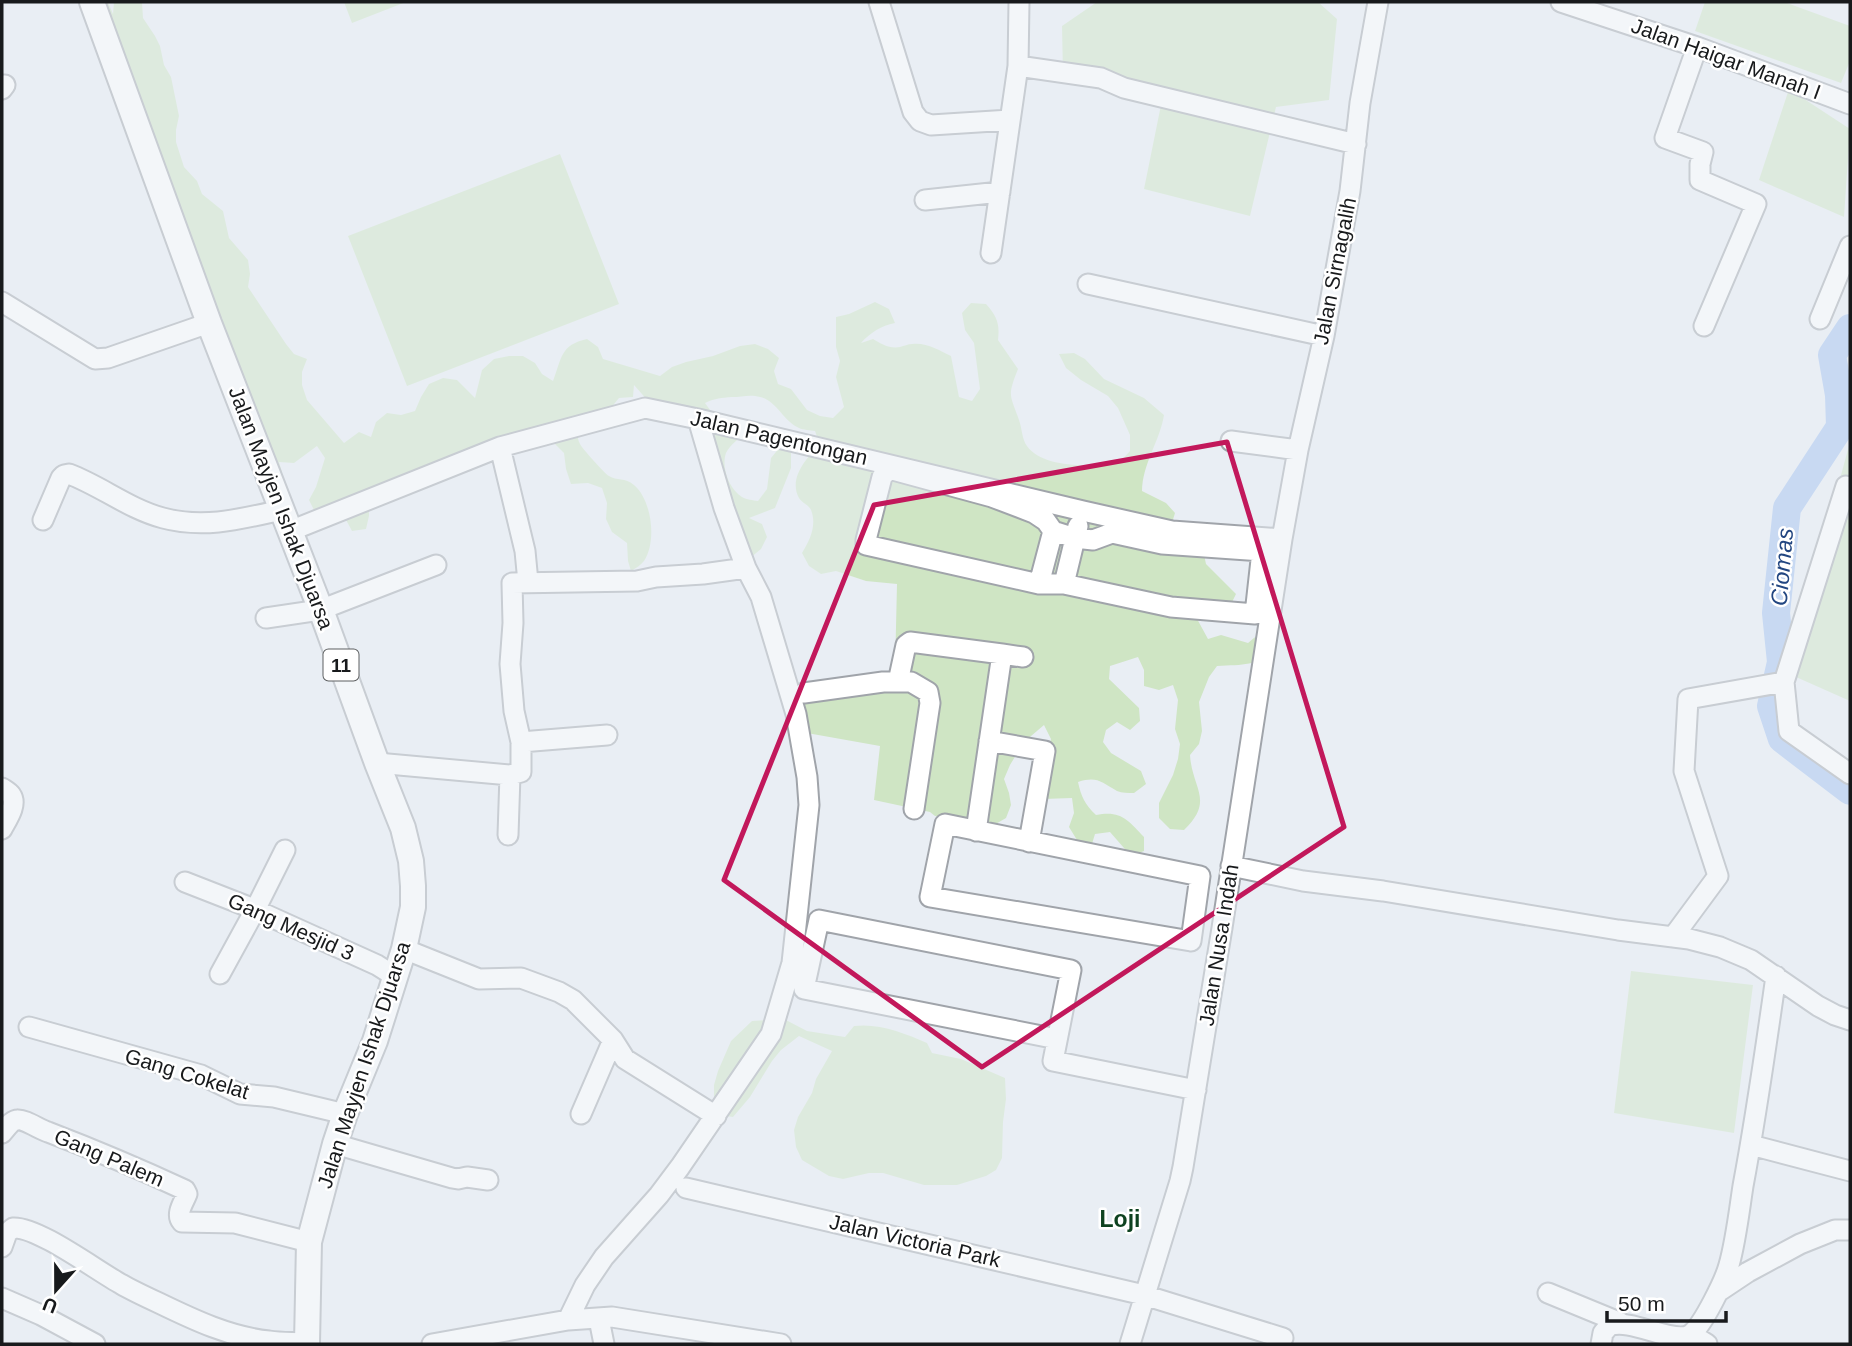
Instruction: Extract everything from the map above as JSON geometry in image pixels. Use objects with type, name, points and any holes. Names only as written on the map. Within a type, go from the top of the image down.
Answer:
[{"type":"main road","name":"Jalan Mayjen Ishak Djuarsa","points":[[92,2],[209,323],[403,828],[411,861],[413,907],[404,949],[375,1041],[335,1143],[309,1242],[307,1343]]},
{"type":"street","points":[[879,2],[913,112],[920,121],[931,125],[1010,120]]},
{"type":"street","points":[[991,253],[1018,66],[1019,2]]},
{"type":"street","name":"Jalan Sirnagalih","points":[[1282,539],[1298,450],[1324,336],[1350,191],[1360,103],[1378,2]]},
{"type":"street","name":"Jalan Haigar Manah I","points":[[1561,2],[1697,47],[1850,104]]},
{"type":"street","points":[[1697,47],[1665,138],[1703,152],[1700,180],[1756,204],[1704,326]]},
{"type":"street","points":[[1018,66],[1101,78],[1130,90],[1356,144]]},
{"type":"street","points":[[925,200],[1000,192]]},
{"type":"street","points":[[1820,319],[1850,246]]},
{"type":"street","points":[[1088,284],[1324,336]]},
{"type":"street","points":[[2,302],[95,359],[108,358],[209,323]]},
{"type":"street","name":"Jalan Pagentongan","points":[[43,520],[61,478],[69,474],[163,518],[220,523],[286,521],[500,447],[645,408],[1172,531],[1282,539]]},
{"type":"street","points":[[568,1320],[585,1285],[604,1257],[659,1195],[771,1034],[792,963],[809,805],[807,777],[796,714],[761,597],[746,568],[724,508],[698,419]]},
{"type":"street","points":[[1231,441],[1298,450]]},
{"type":"street","points":[[500,447],[525,551],[528,582]]},
{"type":"street","points":[[889,469],[992,497],[1034,513],[1046,521],[1053,531],[1093,540],[1112,533],[1163,544],[1262,551],[1255,614],[1171,607],[1064,584],[1039,584],[866,545],[873,510],[883,477],[889,469]]},
{"type":"street","points":[[1846,486],[1784,682],[1789,731],[1850,774]]},
{"type":"street","points":[[1064,584],[1083,511]]},
{"type":"street","points":[[1039,584],[1053,531]]},
{"type":"street","name":"Jalan Nusa Indah","points":[[1130,1344],[1180,1181],[1282,539]]},
{"type":"street","points":[[266,618],[320,610],[436,565]]},
{"type":"street","points":[[377,763],[510,775],[521,772],[521,742],[513,711],[510,664],[512,583],[637,581],[746,568]]},
{"type":"street","points":[[898,682],[906,645],[910,642],[1023,657]]},
{"type":"street","points":[[976,831],[1002,654]]},
{"type":"street","points":[[804,693],[884,682],[911,682],[928,692],[930,703],[914,809]]},
{"type":"street","points":[[1672,937],[1718,876],[1684,771],[1688,699],[1784,682]]},
{"type":"street","points":[[521,742],[607,735]]},
{"type":"street","points":[[989,741],[1045,751],[1029,842]]},
{"type":"street","points":[[508,835],[510,775]]},
{"type":"street","points":[[2,788],[13,799],[9,817],[2,829]]},
{"type":"street","points":[[945,824],[976,831],[1200,876],[1191,941],[930,897],[945,824]]},
{"type":"street","points":[[220,974],[285,850]]},
{"type":"street","points":[[1231,866],[1303,881],[1384,891],[1618,930],[1689,939],[1731,951],[1751,960],[1835,1015],[1850,1020]]},
{"type":"street","name":"Gang Mesjid 3","points":[[185,883],[255,910],[377,965],[396,977]]},
{"type":"street","points":[[1057,1039],[804,989],[819,920],[1071,970],[1053,1060],[1196,1090]]},
{"type":"street","points":[[1194,922],[1222,928]]},
{"type":"street","points":[[404,949],[479,979],[521,978],[543,984],[573,1000],[613,1040],[625,1059],[716,1116]]},
{"type":"street","points":[[1548,1293],[1621,1323],[1676,1337],[1699,1339],[1705,1315],[1729,1266],[1751,1145],[1776,976]]},
{"type":"street","name":"Gang Cokelat","points":[[29,1027],[201,1075],[240,1094],[274,1097],[345,1114]]},
{"type":"street","points":[[581,1114],[613,1040]]},
{"type":"street","name":"Gang Palem","points":[[2,1133],[11,1123],[23,1120],[185,1190],[187,1194],[179,1214],[182,1222],[235,1223],[309,1242]]},
{"type":"street","points":[[335,1143],[458,1180],[467,1177],[488,1180]]},
{"type":"street","points":[[1751,1145],[1850,1171]]},
{"type":"street","name":"Jalan Victoria Park","points":[[686,1188],[1144,1295],[1284,1342]]},
{"type":"street","points":[[2,1247],[7,1233],[19,1227],[40,1236],[119,1284],[216,1329],[270,1341],[307,1343]]},
{"type":"street","points":[[1717,1293],[1748,1272],[1800,1244],[1835,1230],[1850,1230]]},
{"type":"street","points":[[2,1298],[95,1344]]},
{"type":"street","points":[[432,1344],[568,1320],[612,1317],[781,1344]]},
{"type":"street","points":[[599,1319],[604,1344]]},
{"type":"street","points":[[1601,1344],[1603,1333],[1609,1325],[1621,1323]]},
{"type":"highlighted area","points":[[1227,442],[1344,827],[982,1067],[724,880],[874,505]]},
{"type":"green space","points":[[92,2],[108,2],[113,14],[114,2],[142,2],[143,18],[160,46],[164,65],[171,77],[179,116],[176,142],[184,167],[197,181],[202,194],[223,211],[229,238],[248,260],[248,287],[294,354],[307,359],[302,372],[302,385],[307,400],[344,443],[359,432],[371,437],[376,422],[387,413],[401,415],[415,411],[429,384],[443,378],[457,380],[475,398],[482,370],[494,359],[523,356],[535,363],[542,374],[553,381],[567,349],[587,339],[598,347],[603,359],[660,376],[672,367],[686,362],[755,344],[768,349],[779,358],[774,371],[778,384],[791,389],[807,410],[833,418],[844,407],[836,377],[840,361],[836,347],[836,317],[875,302],[889,309],[895,323],[876,330],[861,343],[873,339],[893,347],[922,344],[951,356],[959,397],[972,401],[980,389],[974,343],[965,330],[962,313],[971,303],[986,304],[997,321],[998,340],[1018,369],[1011,395],[1024,441],[1045,459],[1070,464],[1098,465],[1120,462],[1130,451],[1130,435],[1118,408],[1108,396],[1066,368],[1059,354],[1074,353],[1085,359],[1104,379],[1144,398],[1164,415],[1145,471],[1142,491],[1166,503],[1175,513],[1171,526],[1203,550],[1206,564],[1236,594],[1230,606],[1196,617],[1208,639],[1221,635],[1248,643],[1273,626],[1278,638],[1260,660],[1217,666],[1209,677],[1199,702],[1202,731],[1199,744],[1190,755],[1200,802],[1193,820],[1184,830],[1170,829],[1159,818],[1159,803],[1178,759],[1180,744],[1175,729],[1178,700],[1173,685],[1159,690],[1144,686],[1144,670],[1138,657],[1110,666],[1109,679],[1139,708],[1140,721],[1130,730],[1117,722],[1106,730],[1103,742],[1111,753],[1141,771],[1146,784],[1134,793],[1123,793],[1094,780],[1078,782],[1084,800],[1092,811],[1096,815],[1118,815],[1128,821],[1144,837],[1144,851],[1131,856],[1110,832],[1095,834],[1091,847],[1077,840],[1069,827],[1074,813],[1072,798],[1043,799],[1043,769],[1051,739],[1044,725],[1024,742],[1010,765],[1004,779],[1011,805],[1006,818],[994,825],[964,818],[935,816],[930,812],[874,800],[880,746],[807,733],[792,685],[895,670],[897,584],[866,581],[836,571],[821,574],[809,566],[802,553],[812,532],[813,516],[810,508],[799,498],[796,483],[800,468],[820,445],[815,431],[793,425],[766,399],[749,396],[715,399],[705,403],[713,414],[746,433],[730,447],[725,459],[725,471],[730,484],[742,497],[758,501],[767,489],[771,458],[780,447],[791,453],[791,468],[775,508],[749,518],[762,524],[767,537],[761,549],[750,558],[709,463],[697,454],[689,425],[649,402],[634,385],[633,397],[619,398],[610,409],[577,433],[581,446],[603,471],[634,485],[649,511],[651,533],[648,553],[644,561],[631,571],[627,543],[612,532],[606,519],[607,503],[602,488],[588,483],[571,484],[564,453],[553,442],[429,471],[414,471],[419,484],[411,495],[369,503],[366,529],[352,531],[345,518],[316,514],[309,500],[325,458],[317,446],[294,463],[279,462],[282,472],[270,481]]},
{"type":"green space","points":[[344,2],[406,2],[352,23]]},
{"type":"green space","points":[[1097,2],[1318,2],[1337,19],[1329,100],[1276,107],[1250,216],[1144,189],[1162,100],[1063,77],[1062,26]]},
{"type":"green space","points":[[1705,2],[1787,2],[1850,26],[1850,61],[1841,83],[1695,31]]},
{"type":"green space","points":[[1789,89],[1850,129],[1844,217],[1759,180]]},
{"type":"green space","points":[[560,154],[619,304],[407,386],[348,236]]},
{"type":"green space","points":[[1850,442],[1850,701],[1787,673]]},
{"type":"green space","points":[[1631,971],[1753,985],[1734,1133],[1614,1113]]},
{"type":"green space","points":[[784,1019],[807,1031],[845,1037],[854,1026],[892,1030],[927,1043],[932,1053],[961,1059],[1005,1078],[1002,1158],[996,1170],[957,1185],[924,1185],[883,1173],[843,1179],[829,1176],[802,1160],[796,1147],[794,1130],[816,1079],[832,1051],[799,1036],[772,1061],[750,1097],[733,1117],[719,1115],[714,1102],[714,1085],[731,1041],[752,1021]]},
{"type":"waterway","name":"Ciomas","points":[[1850,328],[1832,355],[1839,395],[1840,427],[1787,508],[1776,613],[1781,662],[1771,706],[1782,739],[1850,791]]},
{"type":"district","name":"Loji","points":[[1120,1219]]}]
